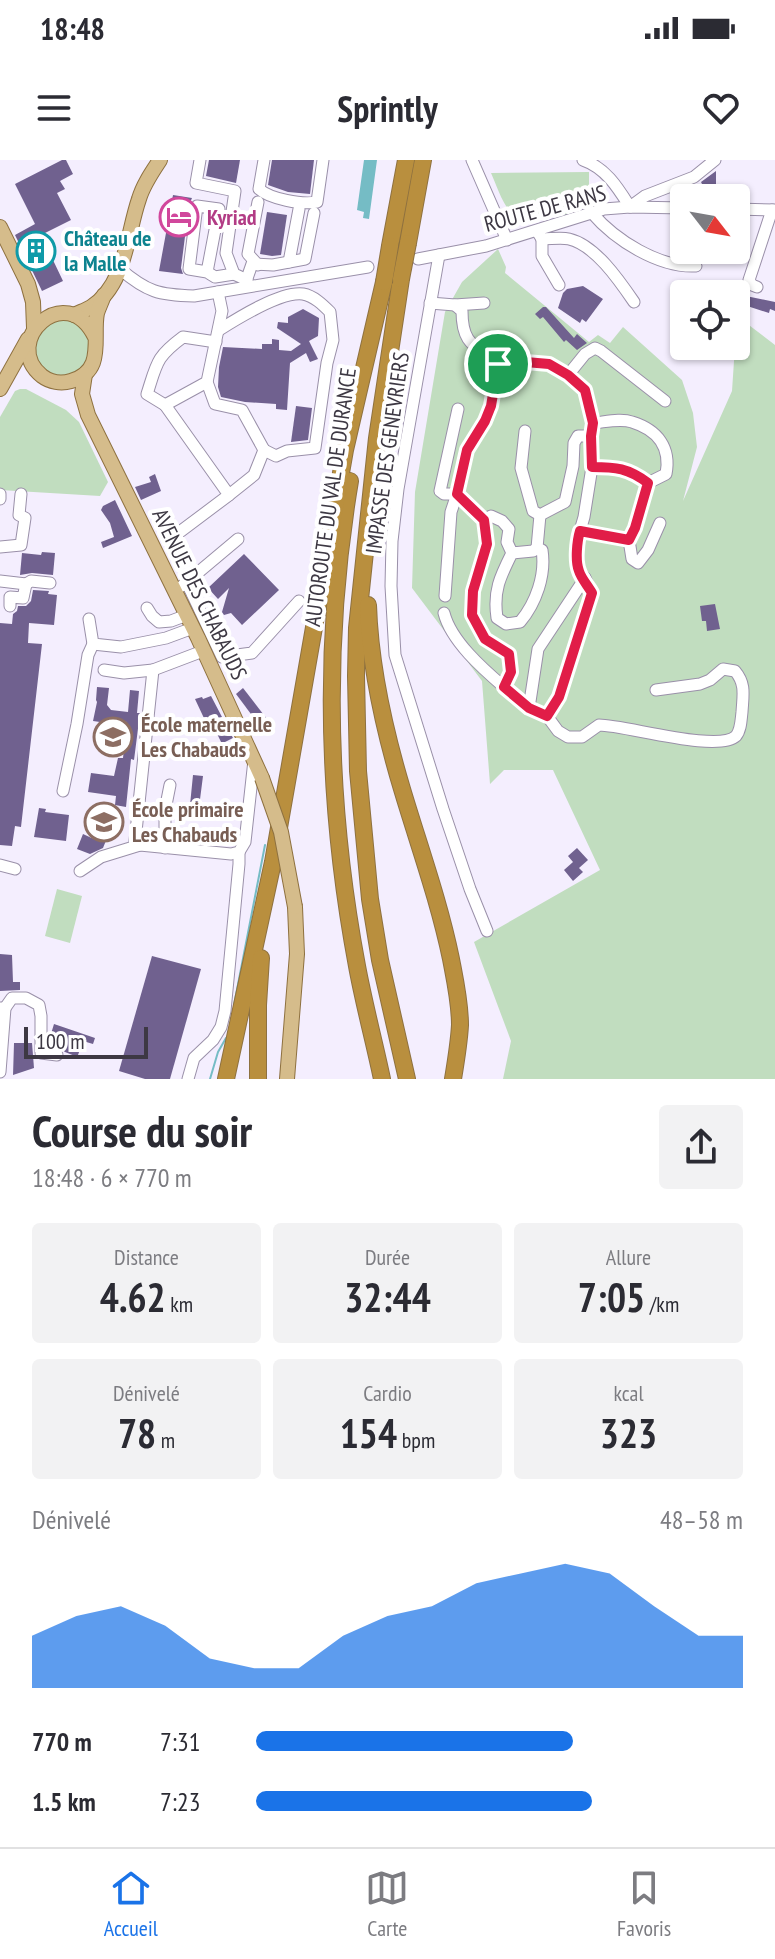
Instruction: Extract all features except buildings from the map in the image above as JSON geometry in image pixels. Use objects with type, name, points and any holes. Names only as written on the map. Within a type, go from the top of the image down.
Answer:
[{"type":"highway","name":"AUTOROUTE DU VAL DE DURANCE","points":[[406,160],[390,246],[393,280],[357,628],[356,676],[358,771],[373,914],[407,1079]]},
{"type":"highway","name":"AUTOROUTE DU VAL DE DURANCE","points":[[382,1079],[357,966],[342,861],[331,696],[333,633],[348,496],[393,280],[408,243],[423,160]]},
{"type":"highway","points":[[226,1079],[273,862],[345,450],[393,280]]},
{"type":"highway","points":[[377,438],[368,596],[369,636],[388,739],[447,938],[460,1023],[453,1079]]},
{"type":"highway","points":[[258,1079],[258,1005],[273,862]]},
{"type":"main road","points":[[3,383],[42,320],[51,315],[68,314],[93,306],[106,291],[120,269],[139,199],[160,160]]},
{"type":"main road","points":[[0,227],[28,284],[33,302],[32,332],[27,347],[29,359],[40,375],[54,382],[76,380],[85,374],[96,357],[97,347],[91,328],[83,320],[38,296],[28,284]]},
{"type":"main road","points":[[95,337],[97,313],[106,291]]},
{"type":"main road","points":[[3,383],[21,368],[35,369]]},
{"type":"main road","name":"AVENUE DES CHABAUDS","points":[[85,374],[82,394],[88,415]]},
{"type":"main road","name":"AVENUE DES CHABAUDS","points":[[54,382],[74,398],[88,415],[181,587],[190,622],[262,778],[281,832],[295,907],[297,954],[287,1079]]},
{"type":"street","points":[[200,160],[196,183],[235,191],[226,253],[234,274],[245,284]]},
{"type":"street","points":[[264,160],[259,189],[267,196],[309,203],[317,202],[323,160]]},
{"type":"street","points":[[472,160],[507,240]]},
{"type":"street","points":[[583,160],[595,165],[610,178],[630,207],[645,196],[694,177],[715,160]]},
{"type":"street","points":[[258,202],[248,254],[258,265]]},
{"type":"street","points":[[207,272],[219,209],[197,206],[189,269],[207,272],[215,277],[234,274]]},
{"type":"street","name":"ROUTE DE RANS","points":[[418,259],[540,235],[592,213],[630,207],[670,208]]},
{"type":"street","points":[[289,262],[299,209]]},
{"type":"street","points":[[750,209],[774,210],[749,280],[757,287]]},
{"type":"street","points":[[245,284],[252,264],[273,265],[305,259],[314,213]]},
{"type":"street","points":[[592,213],[606,230],[630,245],[683,267],[696,266]]},
{"type":"street","points":[[559,285],[542,256],[540,235],[566,238],[585,245],[619,279],[634,302]]},
{"type":"street","name":"IMPASSE DES GENEVRIERS","points":[[439,255],[398,489],[392,541],[395,655],[466,877],[487,931]]},
{"type":"street","points":[[120,269],[139,285],[168,296],[194,296],[245,284],[368,267]]},
{"type":"street","points":[[106,291],[139,285]]},
{"type":"street","points":[[218,292],[222,311],[207,382],[215,404],[242,410],[264,450],[276,456],[287,451],[315,448],[333,340],[330,312],[321,303],[302,294],[276,299],[219,330]]},
{"type":"street","points":[[430,303],[484,303]]},
{"type":"street","points":[[455,305],[462,311],[462,329],[467,340],[498,364],[514,361],[549,364],[585,390],[592,429],[592,467],[577,541],[579,572],[592,593],[559,697],[547,716]]},
{"type":"street","points":[[216,342],[183,337],[168,348],[157,361],[147,394],[165,405],[229,495]]},
{"type":"street","points":[[568,375],[585,354],[595,348],[665,401]]},
{"type":"street","points":[[445,596],[451,512],[467,450],[491,406],[498,364]]},
{"type":"street","points":[[165,405],[207,382]]},
{"type":"street","points":[[458,409],[440,491],[457,494],[484,520],[487,544],[473,591],[472,615],[485,639],[509,654],[511,672],[504,687]]},
{"type":"street","points":[[540,515],[565,502],[573,466],[574,443],[578,436],[592,429],[630,420],[661,440],[669,460],[666,474],[648,483],[629,540],[632,559],[638,563],[648,550],[660,523]]},
{"type":"street","points":[[525,431],[521,468],[533,511],[540,515]]},
{"type":"street","points":[[181,531],[254,475],[264,450]]},
{"type":"street","points":[[592,467],[618,467],[648,483]]},
{"type":"street","points":[[0,547],[21,545],[25,518],[19,515],[21,494]]},
{"type":"street","points":[[537,548],[540,515]]},
{"type":"street","points":[[484,520],[491,516],[509,529],[507,542],[512,553],[494,599],[497,618],[506,624],[520,622],[540,585],[544,559],[542,550],[537,548]]},
{"type":"street","points":[[580,531],[629,540]]},
{"type":"street","points":[[238,539],[181,587],[222,657],[252,653],[299,601]]},
{"type":"street","points":[[512,553],[537,548]]},
{"type":"street","points":[[529,708],[538,649],[585,578]]},
{"type":"street","points":[[0,581],[50,583]]},
{"type":"street","points":[[10,606],[10,597],[23,598],[26,584]]},
{"type":"street","points":[[147,608],[159,622],[190,622]]},
{"type":"street","points":[[444,613],[456,638],[488,674],[529,708],[547,716],[558,731],[568,737],[582,737],[599,725],[703,742],[730,739],[737,735],[744,685],[735,671],[723,669],[700,684],[656,690]]},
{"type":"street","points":[[63,791],[88,655],[93,644],[89,619]]},
{"type":"street","points":[[93,644],[121,647],[166,638],[190,622]]},
{"type":"street","points":[[104,670],[124,673],[153,670],[203,651]]},
{"type":"street","points":[[140,845],[135,841],[153,670]]},
{"type":"street","points":[[188,1079],[194,1058],[213,1040],[221,1027],[225,1011],[239,852],[245,842],[254,760]]},
{"type":"street","points":[[165,848],[165,810],[170,785]]},
{"type":"street","points":[[80,871],[101,857],[140,845],[231,854],[239,852]]},
{"type":"street","points":[[0,865],[15,869]]},
{"type":"street","points":[[0,1072],[3,1008],[12,998],[26,998],[39,1005],[41,1053],[57,1055]]},
{"type":"green space","points":[[589,172],[589,189],[600,189],[600,200],[590,200],[576,208],[577,213],[559,218],[552,207],[529,219],[522,219],[510,211],[491,173]]},
{"type":"green space","points":[[498,249],[506,267],[505,273],[589,342],[598,335],[610,343],[623,327],[682,380],[693,413],[697,447],[683,501],[732,391],[734,360],[750,360],[750,326],[775,345],[775,1079],[503,1079],[511,1041],[474,942],[600,870],[553,770],[504,770],[490,784],[482,681],[412,588],[415,492],[445,312],[462,282]]},
{"type":"green space","points":[[62,320],[81,329],[90,348],[81,367],[62,376],[43,367],[34,348],[43,329]]},
{"type":"green space","points":[[26,389],[66,410],[79,422],[108,482],[100,496],[0,490],[0,417],[15,391]]},
{"type":"green space","points":[[57,889],[82,896],[70,943],[45,936]]},
{"type":"water","points":[[364,160],[377,160],[369,219],[363,218],[364,212],[357,210]]},
{"type":"waterway","points":[[234,1005],[265,845]]},
{"type":"waterway","points":[[210,1079],[226,1038]]},
{"type":"place","name":"Kyriad","points":[[179,217]]},
{"type":"place","name":"Château de la Malle","points":[[36,251]]},
{"type":"place","name":"École maternelle Les Chabauds","points":[[113,737]]},
{"type":"place","name":"École primaire Les Chabauds","points":[[104,822]]},
{"type":"route","points":[[514,361],[549,364],[568,375],[585,390],[593,423],[592,467],[618,467],[648,483],[629,540],[580,531],[577,541],[579,572],[592,593],[559,697],[547,716],[529,708],[504,687],[511,672],[509,654],[485,639],[472,615],[473,591],[487,544],[484,520],[457,494],[467,450],[491,406],[498,364],[514,361]]}]
